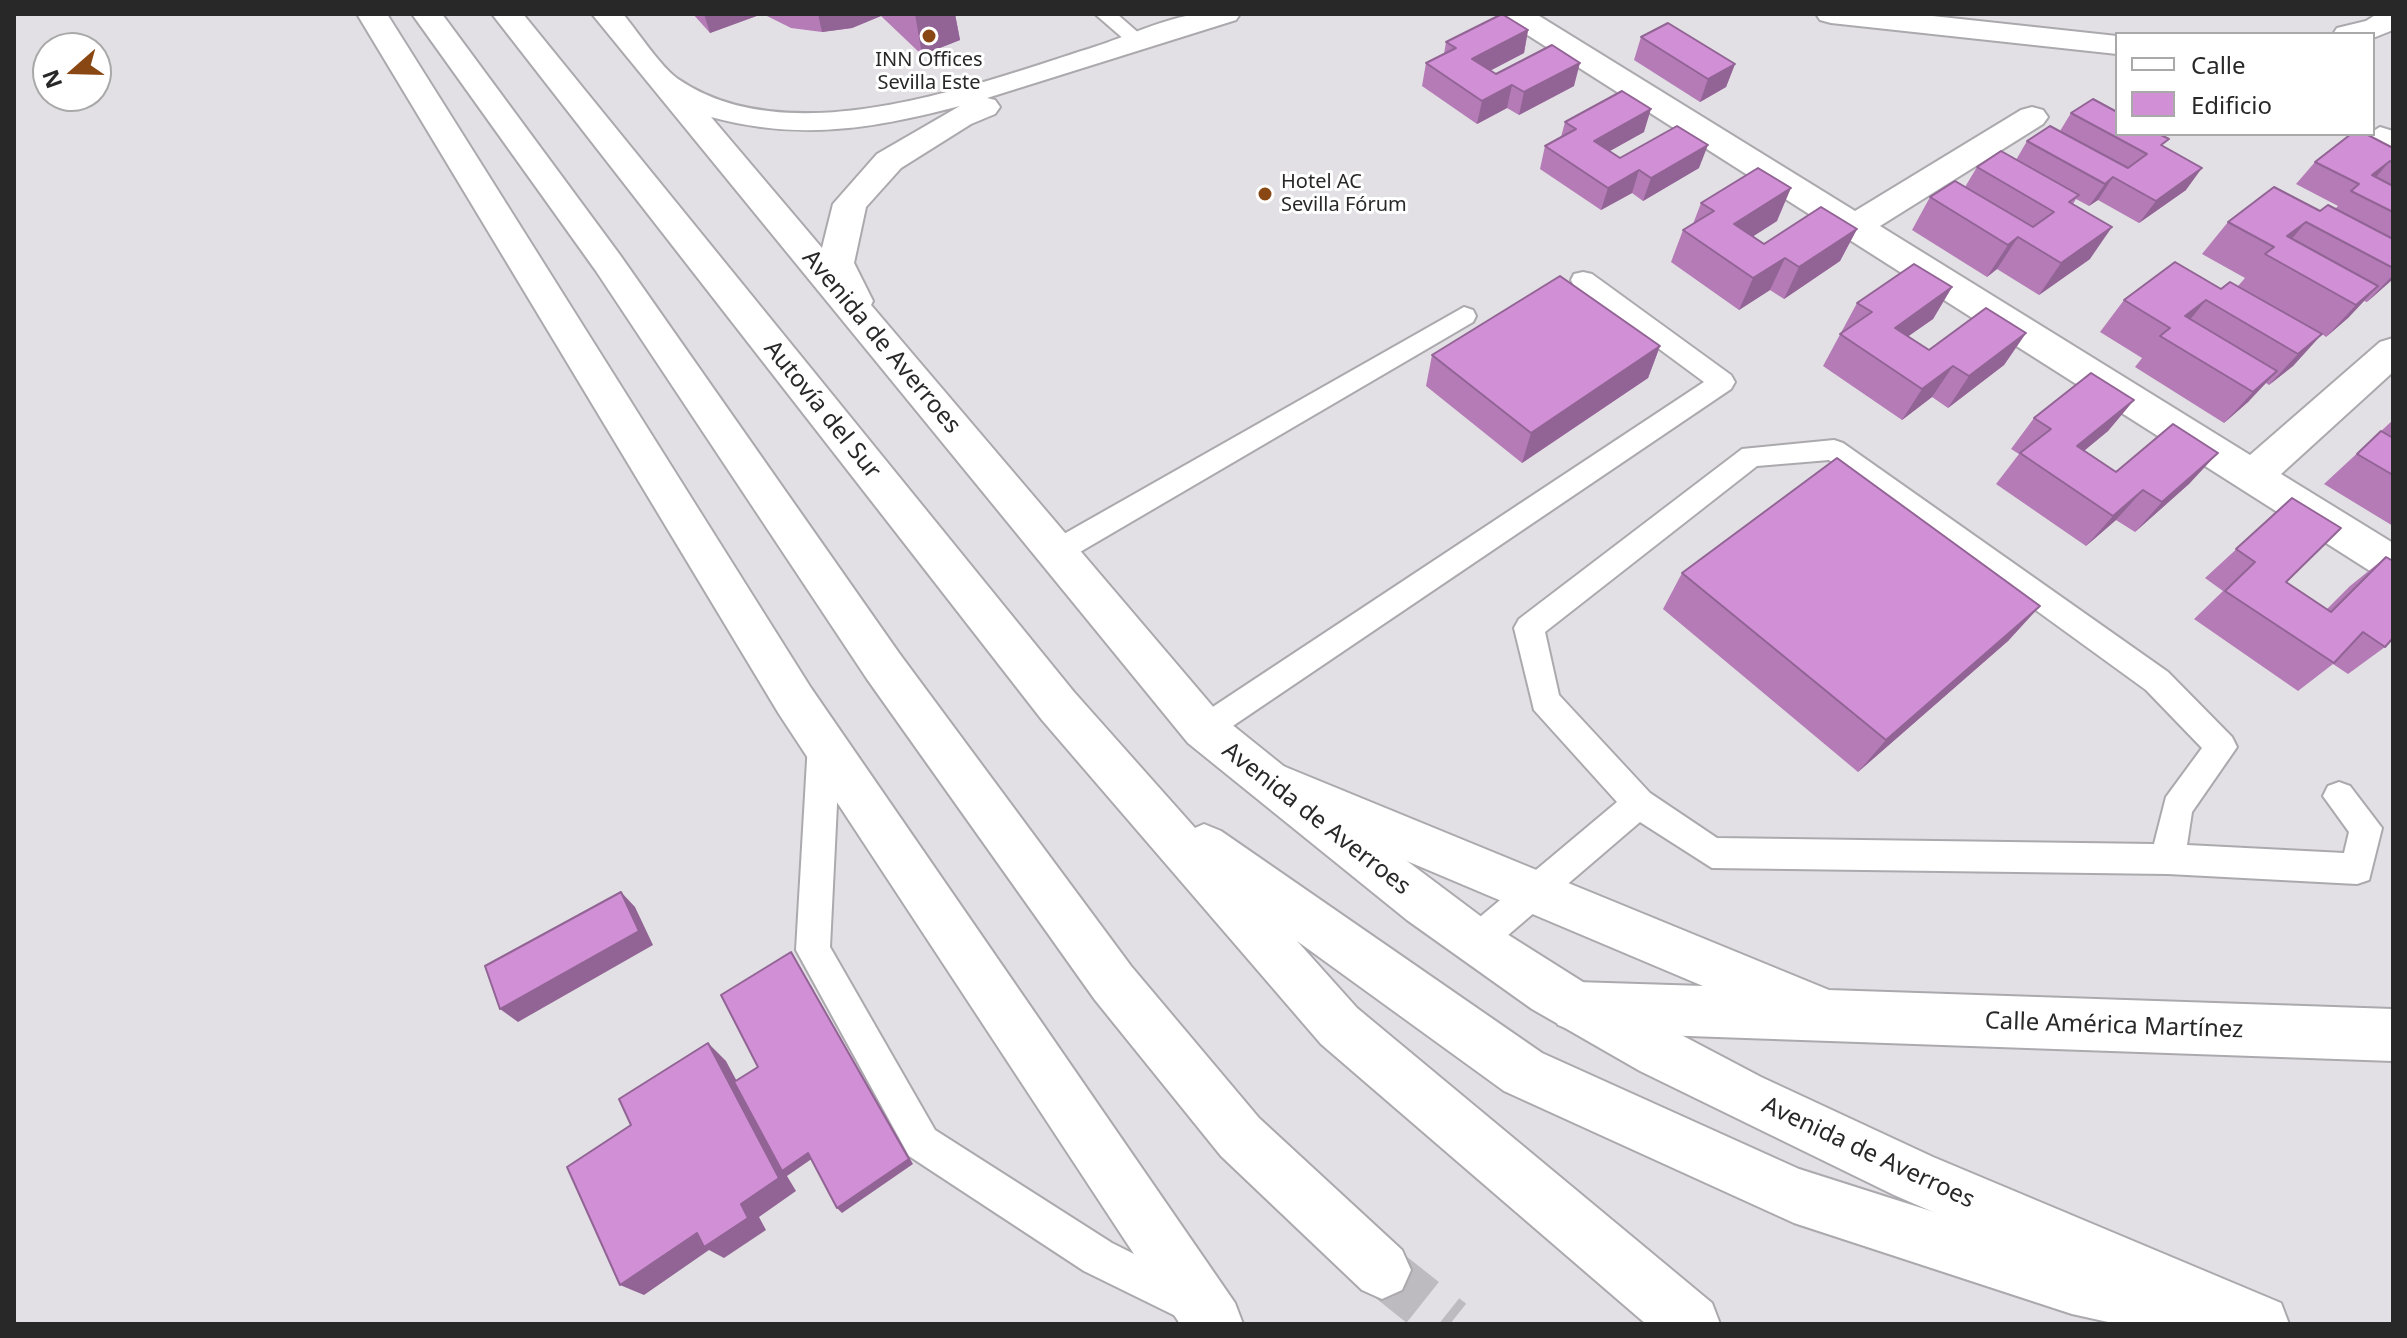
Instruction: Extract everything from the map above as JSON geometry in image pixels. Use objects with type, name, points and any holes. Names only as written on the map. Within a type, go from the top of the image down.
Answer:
[{"type":"main road","points":[[372,14],[498,223],[824,743],[1210,1317]]},
{"type":"main road","points":[[427,14],[608,263],[883,666],[1113,983],[1240,1137],[1382,1270]]},
{"type":"main road","name":"Autovía del Sur","points":[[507,14],[1058,706],[1143,803]]},
{"type":"main road","name":"Avenida de Averroes","points":[[607,14],[1204,729],[1258,777],[1474,943],[1576,1007],[1737,1093],[1951,1193],[2260,1324]]},
{"type":"main road","points":[[663,82],[716,109],[775,120],[812,122],[863,118],[937,102],[1094,58],[1225,14]]},
{"type":"main road","points":[[1831,14],[2115,45]]},
{"type":"main road","points":[[2357,32],[2376,28],[2393,17]]},
{"type":"main road","points":[[1533,20],[1854,227],[2393,564]]},
{"type":"main road","points":[[866,325],[836,263],[850,204],[889,161],[960,117],[1094,58]]},
{"type":"main road","points":[[1854,227],[2032,117]]},
{"type":"main road","points":[[2253,476],[2393,351]]},
{"type":"main road","points":[[1258,777],[1834,1017]]},
{"type":"main road","points":[[1143,803],[1339,1026],[1691,1324]]},
{"type":"main road","points":[[1143,803],[1523,1072],[1794,1195],[2072,1285],[2244,1324]]},
{"type":"main road","name":"Calle América Martínez","points":[[1576,1007],[2393,1035]]},
{"type":"lane","points":[[1105,14],[1140,43]]},
{"type":"lane","points":[[1204,729],[1722,382],[1583,280]]},
{"type":"lane","points":[[1058,551],[1464,316]]},
{"type":"lane","points":[[2168,859],[2177,807],[2221,747],[2157,681],[1834,450],[1751,456],[1529,628],[1545,701],[1639,803],[1712,853],[2168,859],[2357,869],[2366,828],[2339,796]]},
{"type":"lane","points":[[824,743],[813,950],[922,1143],[1098,1257],[1210,1317]]},
{"type":"lane","points":[[1474,943],[1639,803]]},
{"type":"building","points":[[1502,14],[1528,30],[1472,59],[1496,74],[1552,45],[1580,63],[1524,92],[1512,85],[1482,101],[1426,63],[1456,48],[1446,42]]},
{"type":"building","points":[[1668,23],[1735,64],[1708,79],[1641,37]]},
{"type":"building","points":[[1622,91],[1651,109],[1594,141],[1620,158],[1677,126],[1708,145],[1651,178],[1639,170],[1608,188],[1545,146],[1576,129],[1565,122]]},
{"type":"building","points":[[2093,99],[2115,111],[2115,136],[2163,136],[2169,139],[2161,145],[2202,168],[2156,201],[2113,177],[2105,184],[2027,141],[2050,126],[2128,168],[2147,154],[2071,113]]},
{"type":"building","points":[[2348,136],[2370,136],[2393,148],[2393,163],[2390,161],[2372,175],[2393,186],[2393,212],[2351,191],[2359,184],[2315,162]]},
{"type":"building","points":[[2001,151],[2079,195],[2069,202],[2112,227],[2061,263],[2018,237],[2008,245],[1930,197],[1955,181],[2033,227],[2054,212],[1977,167]]},
{"type":"building","points":[[1758,168],[1791,188],[1734,224],[1764,244],[1821,207],[1857,229],[1799,267],[1785,258],[1753,278],[1683,230],[1714,211],[1701,203]]},
{"type":"building","points":[[2274,187],[2320,211],[2328,205],[2393,239],[2393,268],[2306,222],[2287,236],[2378,286],[2356,305],[2265,254],[2274,247],[2228,222]]},
{"type":"building","points":[[2175,262],[2221,289],[2230,282],[2322,334],[2298,354],[2206,300],[2185,316],[2277,371],[2253,392],[2160,336],[2170,328],[2124,300]]},
{"type":"building","points":[[1914,264],[1952,287],[1895,328],[1929,350],[1986,308],[2026,333],[1969,376],[1953,366],[1922,389],[1840,334],[1872,312],[1857,303]]},
{"type":"building","points":[[1560,276],[1660,346],[1531,433],[1432,355]]},
{"type":"building","points":[[2091,373],[2134,400],[2077,446],[2116,472],[2173,424],[2218,453],[2162,502],[2143,490],[2113,516],[2020,453],[2051,429],[2034,418]]},
{"type":"building","points":[[2381,431],[2393,438],[2393,475],[2357,454]]},
{"type":"building","points":[[1837,458],[2040,606],[1886,740],[1682,573]]},
{"type":"building","points":[[2292,498],[2341,528],[2286,582],[2331,612],[2386,557],[2393,561],[2393,638],[2385,647],[2363,632],[2334,663],[2225,591],[2255,562],[2236,549]]},
{"type":"building","points":[[621,892],[639,931],[500,1009],[485,966]]},
{"type":"building","points":[[791,952],[909,1159],[837,1208],[808,1153],[782,1171],[734,1082],[758,1067],[721,995]]},
{"type":"building","points":[[708,1043],[779,1178],[741,1204],[748,1218],[704,1247],[697,1233],[620,1285],[567,1167],[631,1125],[619,1099]]},
{"type":"tunnel","points":[[1382,1270],[1450,1324]]},
{"type":"place","name":"INN Offices Sevilla Este","points":[[929,36]]},
{"type":"place","name":"Hotel AC Sevilla Fórum","points":[[1265,194]]}]
